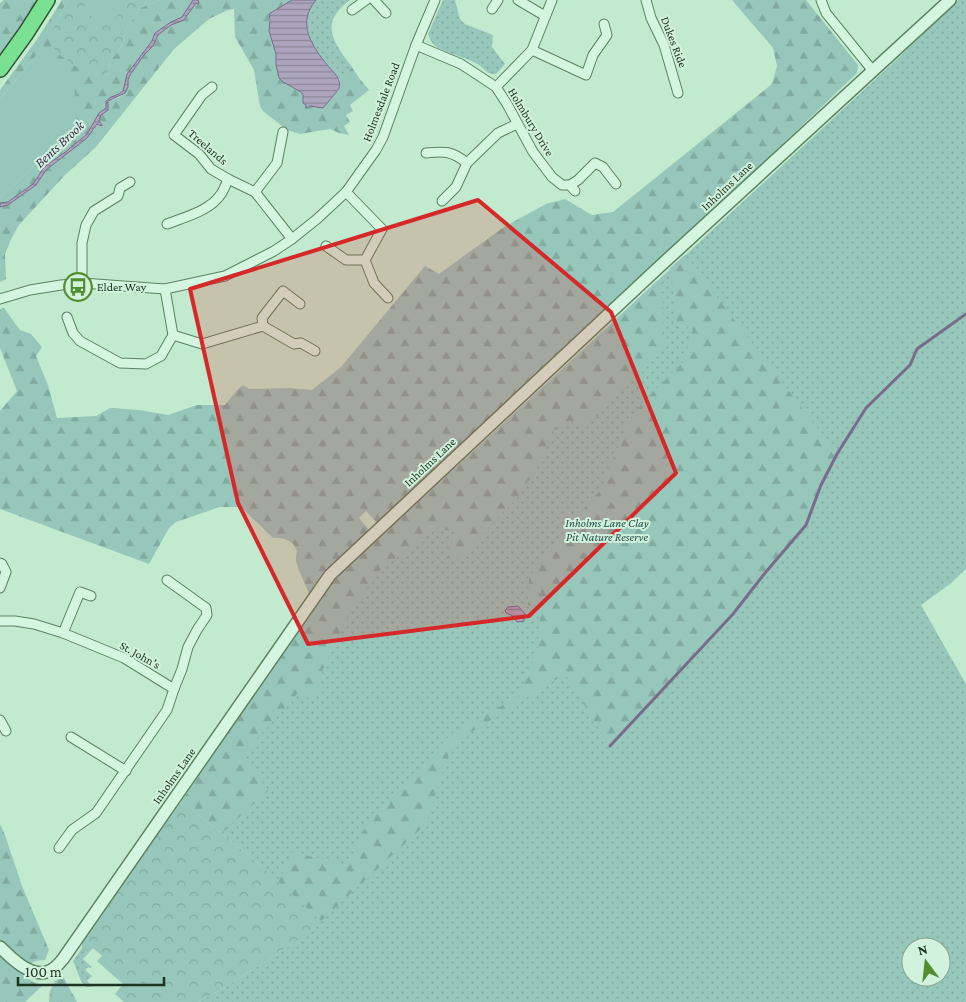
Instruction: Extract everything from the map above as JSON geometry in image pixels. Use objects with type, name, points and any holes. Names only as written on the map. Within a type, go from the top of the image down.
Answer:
[{"type":"highway","points":[[0,69],[47,0]]},
{"type":"street","points":[[352,10],[366,0]]},
{"type":"street","points":[[374,0],[386,13]]},
{"type":"street","name":"Holmesdale Road","points":[[0,299],[30,290],[82,283],[166,289],[225,276],[274,251],[292,239],[346,192],[376,150],[435,0]]},
{"type":"street","points":[[492,9],[498,0]]},
{"type":"street","points":[[518,0],[545,16]]},
{"type":"street","points":[[496,87],[532,50],[552,0]]},
{"type":"street","name":"Dukes Ride","points":[[646,0],[651,18],[664,45],[678,93]]},
{"type":"street","points":[[821,0],[826,13],[873,71]]},
{"type":"street","name":"Inholms Lane","points":[[0,947],[10,958],[23,967],[35,972],[47,972],[58,966],[149,834],[178,796],[330,574],[647,278],[950,0]]},
{"type":"street","points":[[532,50],[586,75],[593,55],[607,34],[604,24]]},
{"type":"street","name":"Holmbury Drive","points":[[416,45],[461,64],[496,87],[533,152],[552,177],[562,185],[572,188],[594,164],[602,167],[616,184]]},
{"type":"street","name":"Treelands","points":[[212,87],[202,95],[174,135],[199,154],[211,169],[228,180],[255,192],[292,239]]},
{"type":"street","points":[[442,201],[456,187],[467,163],[498,133],[517,124]]},
{"type":"street","points":[[255,192],[277,163],[284,132]]},
{"type":"street","points":[[426,153],[442,151],[457,155],[467,163]]},
{"type":"street","name":"Treelands","points":[[167,224],[214,203],[222,193],[228,180]]},
{"type":"street","points":[[82,283],[82,243],[86,225],[94,211],[118,196],[120,188],[130,182]]},
{"type":"street","points":[[346,192],[382,229],[365,260]]},
{"type":"street","points":[[326,246],[346,260],[365,260]]},
{"type":"street","points":[[365,260],[374,283],[388,298]]},
{"type":"street","points":[[67,317],[73,333],[80,341],[120,363],[146,364],[161,356],[173,335],[166,289]]},
{"type":"street","points":[[263,326],[262,318],[283,291],[300,304]]},
{"type":"street","points":[[173,335],[202,344],[263,326],[294,344],[301,342],[315,351]]},
{"type":"street","points":[[0,563],[6,572],[0,588]]},
{"type":"street","points":[[58,848],[72,830],[96,813],[167,710],[188,647],[207,615],[206,608],[167,580]]},
{"type":"street","points":[[63,633],[80,592],[91,596]]},
{"type":"street","name":"St. John's","points":[[0,621],[34,624],[63,633],[124,658],[174,689]]},
{"type":"street","points":[[0,720],[6,731]]},
{"type":"street","points":[[71,737],[126,771]]},
{"type":"highlighted area","points":[[478,200],[611,312],[676,473],[529,616],[308,644],[238,503],[190,289]]},
{"type":"green space","points":[[4,0],[41,0],[0,59],[0,3]]},
{"type":"green space","points":[[62,0],[68,0],[52,30],[107,76],[110,61],[122,46],[126,29],[140,8],[160,0],[193,0],[182,17],[155,33],[152,41],[127,74],[123,91],[106,101],[106,108],[99,113],[87,134],[44,167],[34,183],[8,202],[0,203],[0,198],[38,162],[57,148],[40,51],[0,99],[0,90],[38,38]]},
{"type":"green space","points":[[68,0],[160,0],[140,8],[126,29],[122,46],[110,61],[107,76],[98,76],[79,69],[56,52],[49,41],[52,30]]},
{"type":"green space","points":[[88,0],[126,0],[110,27],[82,10]]},
{"type":"green space","points":[[198,0],[292,0],[269,14],[269,31],[276,54],[276,65],[283,82],[301,92],[303,103],[307,108],[309,106],[323,107],[339,90],[340,80],[352,67],[369,90],[350,105],[353,111],[346,115],[350,122],[344,126],[349,135],[330,129],[300,134],[287,130],[263,111],[260,106],[254,70],[235,37],[234,9],[228,10],[209,19],[174,49],[96,147],[65,175],[19,225],[5,254],[6,279],[0,282],[0,207],[8,205],[36,185],[46,170],[94,129],[97,123],[102,126],[99,121],[101,115],[108,110],[108,101],[120,97],[128,87],[130,75],[153,46],[158,35],[171,25],[184,20]]},
{"type":"green space","points":[[316,0],[350,0],[336,14],[332,28],[335,42],[352,67],[340,80],[312,43],[308,32],[309,11]]},
{"type":"green space","points":[[443,0],[455,0],[460,19],[465,24],[493,35],[492,47],[505,64],[496,74],[489,73],[474,62],[442,50],[431,42],[428,34]]},
{"type":"green space","points":[[732,0],[806,0],[858,65],[857,73],[653,268],[378,524],[366,511],[359,518],[370,531],[323,572],[309,594],[297,564],[297,550],[292,543],[280,538],[273,538],[241,507],[220,507],[176,522],[169,528],[149,564],[0,509],[0,411],[17,391],[0,348],[0,309],[4,308],[20,330],[31,334],[42,347],[36,356],[48,385],[57,418],[96,416],[110,408],[168,415],[197,405],[225,405],[243,385],[249,389],[290,388],[312,390],[341,367],[425,266],[439,274],[504,227],[546,204],[565,199],[592,215],[613,212],[772,84],[777,66],[773,48]]},
{"type":"green space","name":"Inholms Lane Clay Pit Nature Reserve","points":[[958,0],[966,0],[966,569],[950,584],[921,605],[966,684],[966,1002],[198,1002],[222,989],[292,944],[278,883],[259,864],[182,801],[330,584],[894,62]]},
{"type":"green space","points":[[40,51],[58,64],[74,84],[77,124],[57,148],[38,162],[0,198],[0,99]]},
{"type":"green space","name":"Inholms Lane Clay Pit Nature Reserve","points":[[685,255],[837,454],[821,485],[806,525],[733,614],[610,746],[565,674],[452,744],[426,824],[321,921],[278,883],[292,852],[347,865],[360,841],[367,822],[385,808],[451,734],[519,696],[537,651],[541,630],[539,608],[528,605],[529,577],[566,535],[582,511],[603,487],[624,431],[643,402],[683,362],[693,330],[677,323],[670,268]]},
{"type":"green space","points":[[657,281],[663,304],[664,345],[634,374],[602,412],[584,427],[570,421],[553,431],[537,468],[517,498],[459,558],[447,558],[455,532],[438,528],[381,569],[351,611],[323,669],[316,700],[297,694],[243,755],[253,766],[268,791],[222,833],[182,801],[330,584]]},
{"type":"green space","points":[[182,801],[259,864],[321,921],[292,944],[222,989],[198,1002],[124,1002],[115,994],[123,984],[97,961],[102,956],[93,948],[88,954],[82,948],[82,939]]},
{"type":"green space","points":[[0,824],[22,886],[49,950],[45,960],[32,963],[21,972],[31,981],[42,986],[25,1002],[0,1002]]},
{"type":"green space","points":[[82,948],[88,954],[83,959],[92,967],[88,967],[85,970],[92,976],[87,981],[93,987],[86,987],[81,981],[73,961]]},
{"type":"green space","points":[[63,976],[77,1002],[49,1002],[50,991],[55,981]]},
{"type":"shaded area","points":[[193,0],[198,0],[199,3],[196,3],[184,20],[171,25],[158,35],[153,46],[130,75],[125,93],[108,101],[108,110],[101,115],[99,121],[102,126],[97,124],[87,138],[46,170],[36,185],[8,205],[0,207],[0,203],[8,202],[34,183],[44,167],[87,134],[99,113],[106,108],[106,101],[123,91],[127,74],[152,41],[155,33],[182,17]]},
{"type":"shaded area","points":[[292,0],[316,0],[307,18],[308,34],[317,51],[337,76],[340,85],[339,89],[323,108],[310,106],[306,108],[301,92],[279,78],[276,54],[269,31],[269,14]]},
{"type":"shaded area","points":[[518,606],[525,614],[524,621],[517,622],[511,615],[506,613],[505,610],[508,607]]},
{"type":"waterway","points":[[610,746],[733,614],[806,525],[821,485],[837,454],[866,408],[910,365],[917,349],[966,314]]},
{"type":"place","name":"Elder Way","points":[[78,287]]},
{"type":"water label","name":"Bents Brook","points":[[59,144]]}]
